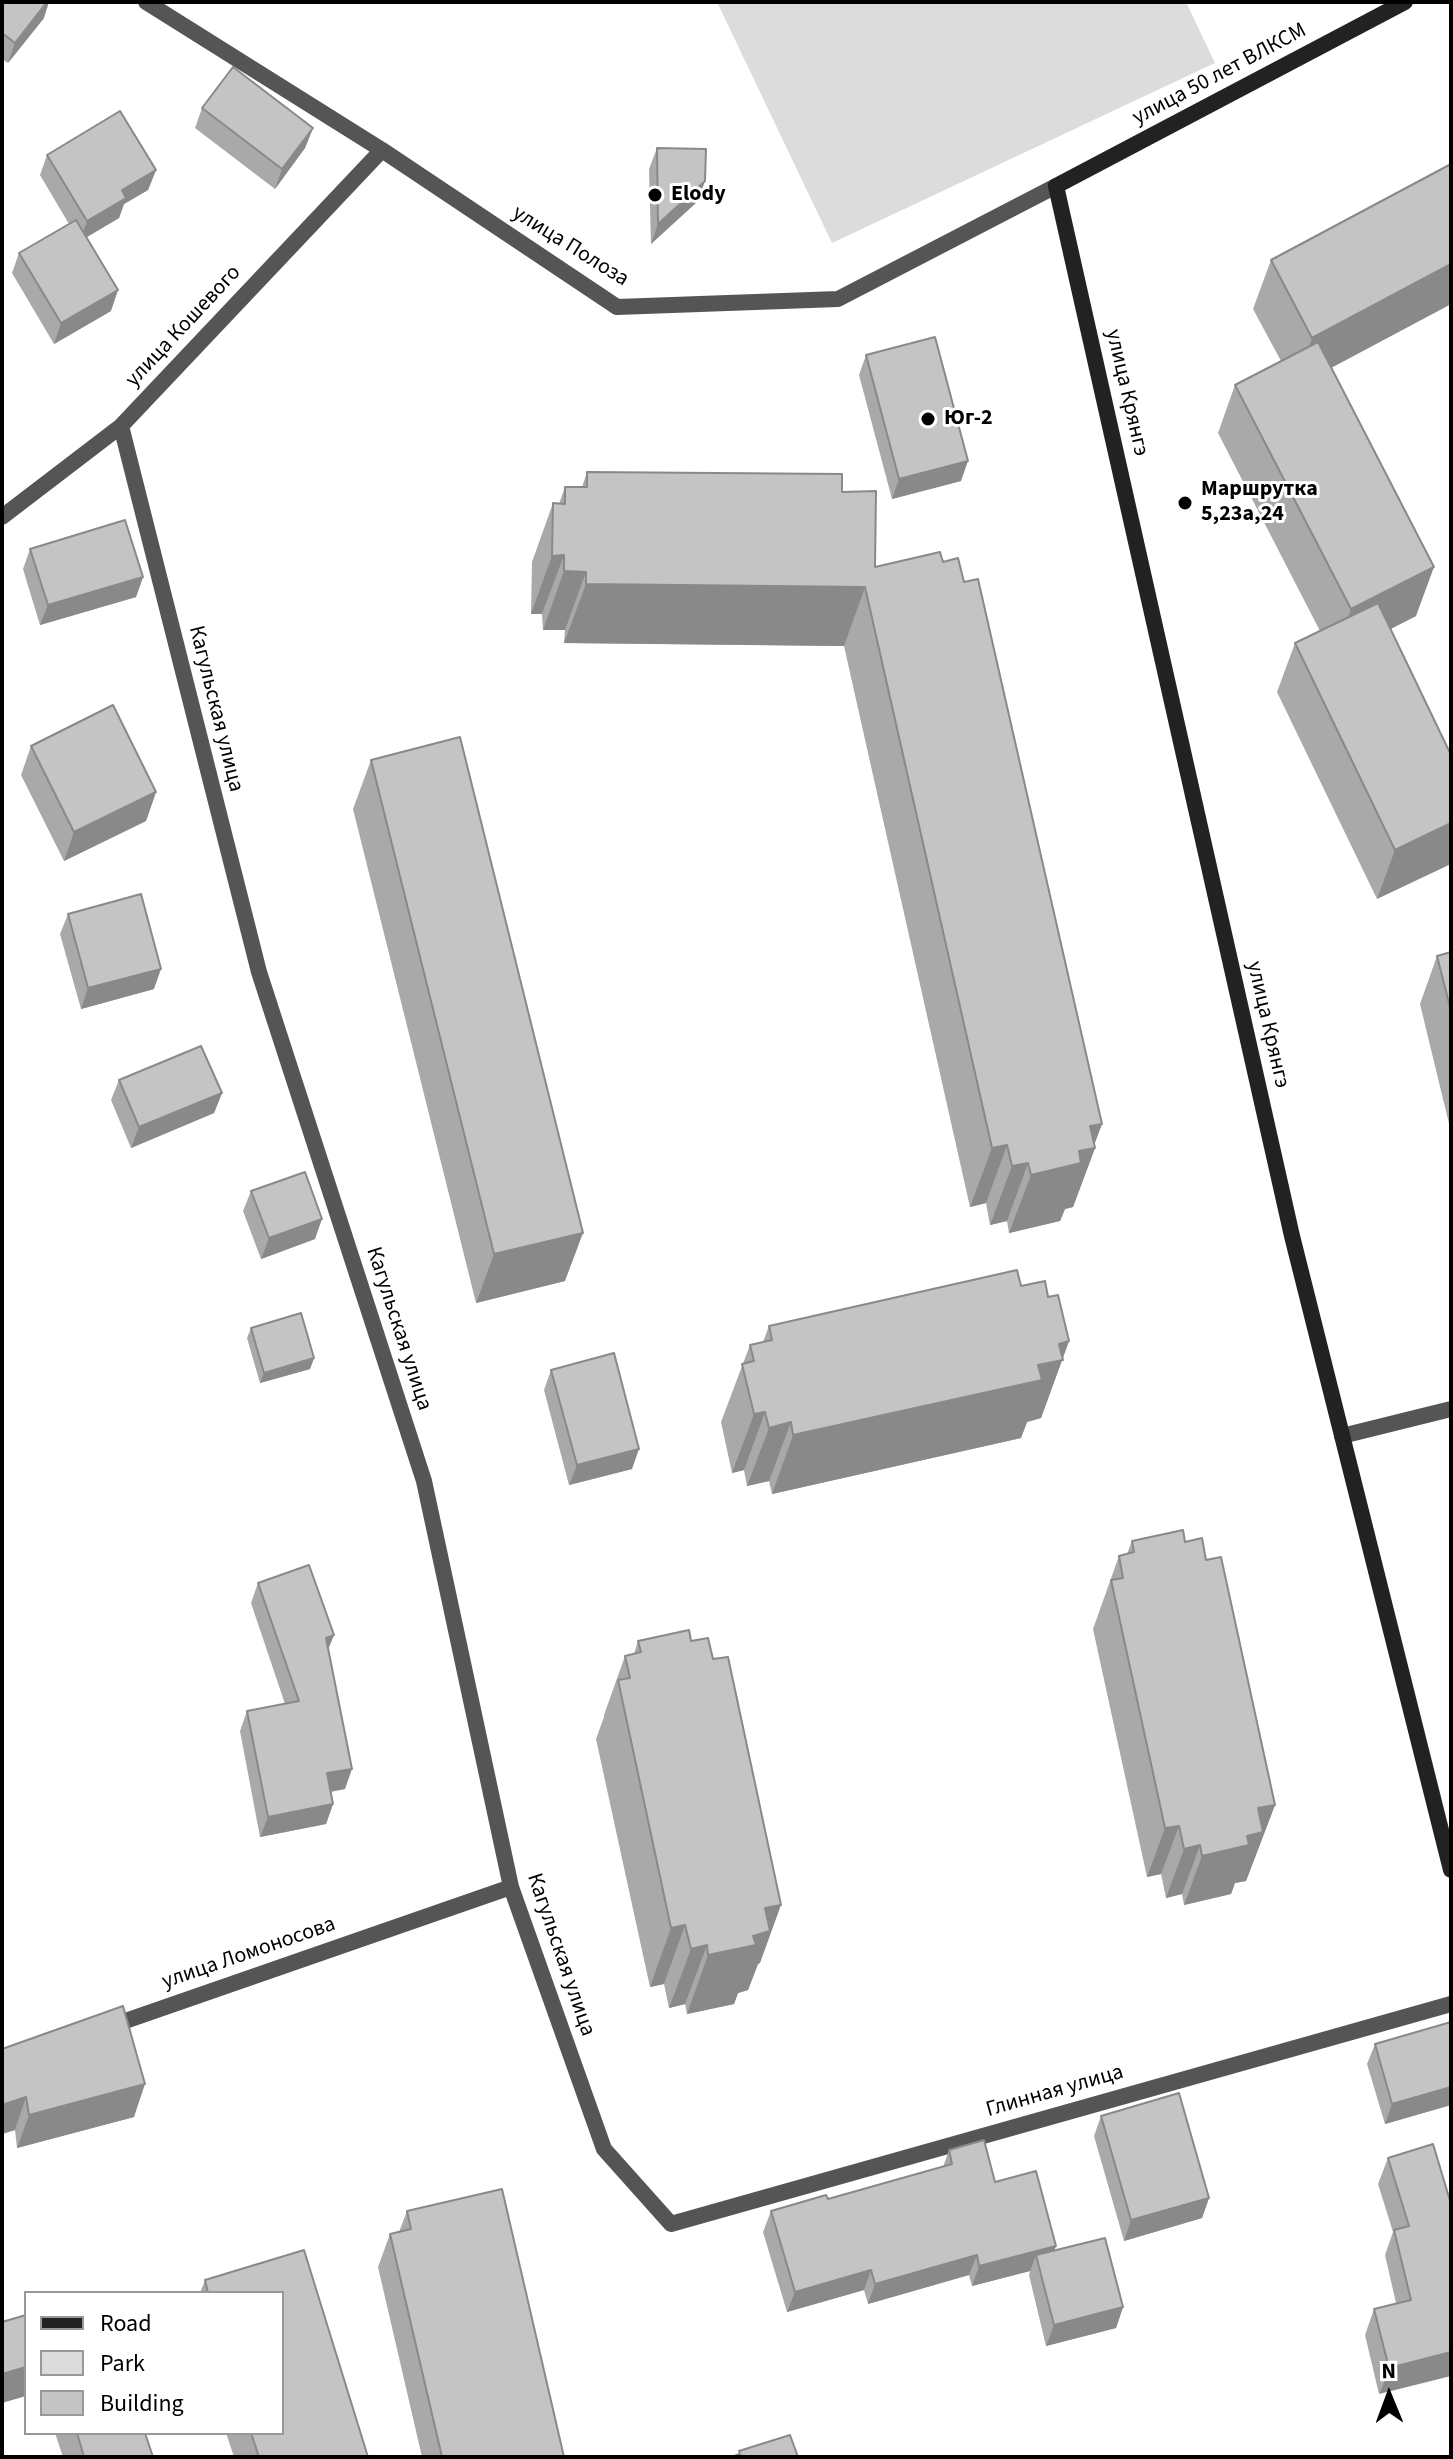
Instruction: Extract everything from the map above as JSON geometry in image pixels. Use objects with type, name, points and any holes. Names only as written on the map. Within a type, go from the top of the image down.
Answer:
[{"type":"street","name":"улица Полоза","points":[[146,2],[382,150],[617,307],[838,299],[1056,186]]},
{"type":"street","name":"улица 50 лет ВЛКСМ","points":[[1056,186],[1405,2]]},
{"type":"street","name":"улица Кошевого","points":[[2,517],[121,426],[382,150]]},
{"type":"street","name":"улица Крянгэ","points":[[1056,186],[1292,1236],[1451,1870]]},
{"type":"street","name":"Кагульская улица","points":[[121,426],[259,972],[424,1481],[511,1887],[604,2149],[671,2224]]},
{"type":"street","points":[[1342,1436],[1451,1409]]},
{"type":"street","name":"улица Ломоносова","points":[[92,2032],[511,1887]]},
{"type":"street","name":"Глинная улица","points":[[671,2224],[1451,2004]]},
{"type":"green space","points":[[717,2],[1186,2],[1215,63],[832,243]]},
{"type":"building","points":[[2,2],[47,2],[15,43],[2,33]]},
{"type":"building","points":[[233,67],[313,128],[282,169],[202,108]]},
{"type":"building","points":[[120,111],[156,170],[122,190],[126,198],[87,221],[47,155]]},
{"type":"building","points":[[657,148],[706,149],[705,181],[658,224]]},
{"type":"building","points":[[1451,164],[1451,264],[1312,338],[1271,260]]},
{"type":"building","points":[[76,220],[118,290],[61,323],[19,253]]},
{"type":"building","points":[[935,337],[968,461],[899,479],[866,355]]},
{"type":"building","points":[[1318,342],[1434,567],[1351,609],[1235,385]]},
{"type":"building","points":[[587,472],[842,474],[842,492],[876,491],[875,567],[940,552],[943,562],[958,558],[964,582],[978,579],[1102,1124],[1090,1126],[1095,1148],[1079,1151],[1081,1163],[1031,1175],[1028,1163],[1012,1166],[1007,1145],[992,1148],[865,587],[586,584],[586,572],[564,571],[564,555],[552,556],[553,503],[565,504],[565,487],[587,487]]},
{"type":"building","points":[[125,520],[143,577],[48,605],[30,549]]},
{"type":"building","points":[[1378,603],[1451,755],[1451,823],[1395,850],[1295,643]]},
{"type":"building","points":[[113,705],[156,792],[74,832],[31,746]]},
{"type":"building","points":[[460,737],[583,1233],[494,1254],[371,760]]},
{"type":"building","points":[[141,894],[161,969],[88,988],[68,914]]},
{"type":"building","points":[[1451,952],[1451,1011],[1437,956]]},
{"type":"building","points":[[201,1046],[222,1093],[139,1127],[119,1080]]},
{"type":"building","points":[[305,1172],[322,1219],[269,1238],[251,1191]]},
{"type":"building","points":[[1017,1270],[1021,1286],[1045,1281],[1048,1297],[1058,1295],[1069,1341],[1059,1344],[1063,1360],[1038,1365],[1042,1380],[793,1435],[791,1422],[769,1428],[765,1412],[754,1414],[742,1364],[754,1361],[750,1345],[772,1340],[769,1326]]},
{"type":"building","points":[[301,1313],[314,1358],[264,1373],[251,1328]]},
{"type":"building","points":[[614,1353],[639,1449],[577,1465],[551,1370]]},
{"type":"building","points":[[1183,1530],[1185,1542],[1202,1538],[1206,1560],[1221,1557],[1275,1805],[1258,1808],[1263,1832],[1247,1836],[1249,1845],[1202,1856],[1200,1845],[1184,1849],[1179,1826],[1165,1828],[1111,1580],[1123,1578],[1119,1556],[1134,1552],[1132,1541]]},
{"type":"building","points":[[309,1565],[334,1635],[326,1638],[352,1769],[327,1773],[333,1804],[268,1817],[247,1711],[299,1701],[258,1583]]},
{"type":"building","points":[[689,1630],[691,1641],[708,1638],[713,1659],[728,1657],[781,1905],[765,1908],[770,1931],[753,1936],[756,1945],[708,1955],[707,1945],[691,1949],[685,1925],[671,1928],[618,1680],[630,1678],[625,1656],[641,1652],[638,1641]]},
{"type":"building","points":[[123,2006],[145,2084],[29,2115],[26,2097],[2,2105],[2,2049]]},
{"type":"building","points":[[1451,2022],[1451,2087],[1392,2104],[1375,2044]]},
{"type":"building","points":[[1179,2093],[1209,2198],[1131,2220],[1101,2116]]},
{"type":"building","points":[[984,2140],[995,2182],[1036,2171],[1056,2246],[979,2266],[977,2255],[875,2284],[871,2270],[795,2292],[771,2211],[826,2195],[828,2199],[952,2164],[949,2150]]},
{"type":"building","points":[[1433,2144],[1451,2204],[1451,2352],[1389,2368],[1374,2309],[1411,2300],[1394,2230],[1409,2226],[1388,2158]]},
{"type":"building","points":[[502,2189],[564,2457],[442,2457],[390,2234],[411,2229],[407,2211]]},
{"type":"building","points":[[1105,2238],[1123,2307],[1054,2325],[1036,2255]]},
{"type":"building","points":[[304,2250],[368,2457],[259,2457],[252,2435],[284,2435],[284,2291],[208,2291],[205,2280]]},
{"type":"building","points":[[24,2316],[24,2368],[2,2374],[2,2322]]},
{"type":"building","points":[[78,2435],[146,2435],[153,2457],[84,2457]]},
{"type":"building","points":[[790,2435],[798,2457],[731,2457],[740,2454],[739,2451]]},
{"type":"place","name":"Elody","points":[[655,195]]},
{"type":"place","name":"Юг-2","points":[[928,419]]},
{"type":"place","name":"Маршрутка 5,23а,24","points":[[1185,503]]}]
